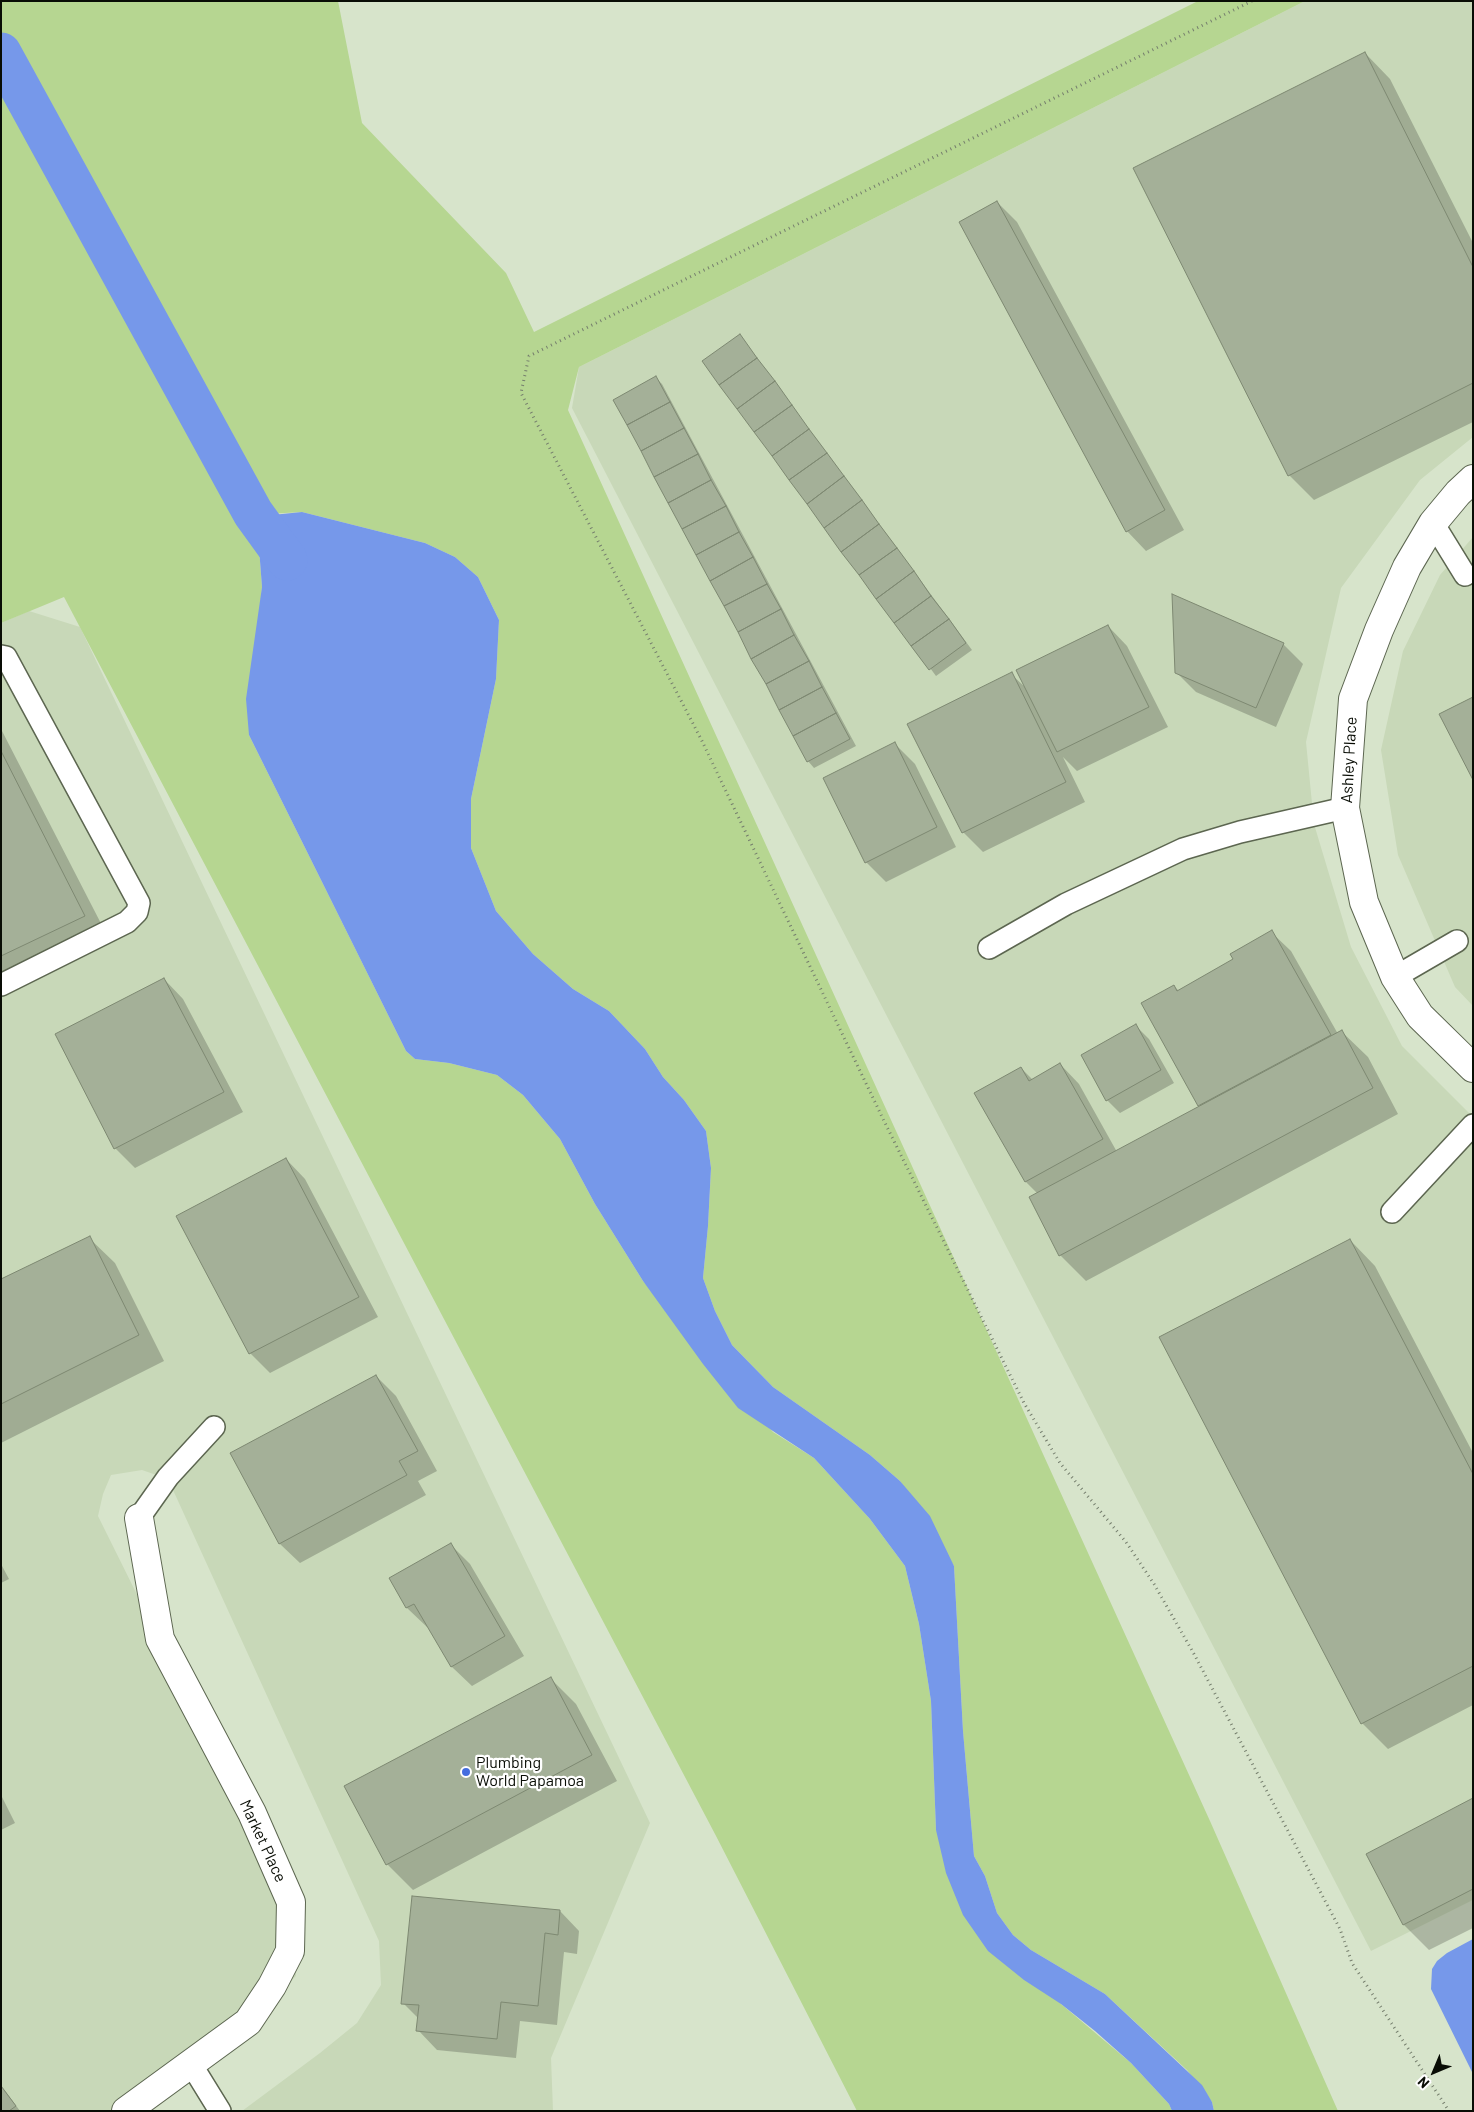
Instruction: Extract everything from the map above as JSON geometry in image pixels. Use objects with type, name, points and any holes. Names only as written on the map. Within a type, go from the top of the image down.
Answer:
[{"type":"street","name":"Ashley Place","points":[[1473,479],[1458,493],[1433,523],[1407,567],[1379,630],[1353,699],[1345,808],[1364,902],[1395,977],[1420,1016],[1473,1068]]},
{"type":"street","name":"Market Place","points":[[126,2111],[248,2022],[272,1986],[290,1951],[291,1902],[252,1813],[160,1639],[139,1518]]},
{"type":"lane","points":[[1433,523],[1465,575]]},
{"type":"lane","points":[[1,656],[6,657],[139,903],[137,912],[126,922],[1,985]]},
{"type":"lane","points":[[989,948],[1066,904],[1183,849],[1240,832],[1345,808]]},
{"type":"lane","points":[[1395,977],[1457,941]]},
{"type":"lane","points":[[1392,1212],[1473,1125]]},
{"type":"lane","points":[[139,1518],[168,1477],[214,1427]]},
{"type":"lane","points":[[191,2064],[220,2111]]},
{"type":"path","points":[[1252,1],[529,356],[521,393],[701,739],[884,1120],[1024,1404],[1060,1463],[1126,1542],[1154,1584],[1194,1654],[1340,1928],[1352,1963],[1449,2111]]},
{"type":"shaded area","points":[[1305,1],[1473,1],[1473,437],[1420,480],[1341,588],[1306,742],[1314,824],[1351,947],[1402,1046],[1473,1117],[1473,1900],[1371,1951],[572,408],[579,367]]},
{"type":"shaded area","points":[[1473,537],[1473,1006],[1455,987],[1398,855],[1381,750],[1403,651],[1440,575]]},
{"type":"shaded area","points":[[29,611],[80,627],[650,1823],[551,2058],[553,2111],[242,2111],[357,2023],[381,1985],[379,1941],[168,1479],[142,1470],[111,1475],[103,1494],[98,1516],[296,1915],[296,1976],[251,2020],[124,2111],[1,2111],[1,623]]},
{"type":"green space","points":[[1,1],[338,1],[362,123],[506,273],[534,332],[1198,1],[1305,1],[579,367],[568,410],[1210,1821],[1338,2111],[1214,2111],[1212,2102],[1187,2070],[1105,1994],[1031,1950],[1013,1935],[997,1913],[985,1876],[974,1856],[963,1731],[954,1566],[900,1481],[870,1455],[773,1387],[732,1345],[715,1311],[703,1278],[711,1168],[706,1131],[684,1100],[663,1077],[645,1049],[609,1011],[573,989],[533,954],[496,911],[471,848],[471,799],[496,679],[499,620],[478,577],[455,557],[425,543],[302,512],[251,515],[258,535],[262,587],[249,735],[406,1051],[415,1059],[449,1063],[497,1075],[523,1095],[560,1139],[595,1204],[643,1281],[773,1432],[814,1458],[870,1519],[905,1566],[919,1624],[931,1701],[936,1830],[1061,2004],[1131,2063],[1169,2104],[1172,2111],[857,2111],[715,1834],[64,597],[1,623]]},
{"type":"water","points":[[256,511],[272,515],[302,512],[425,543],[455,557],[478,577],[499,620],[496,679],[471,799],[471,848],[496,911],[533,954],[573,989],[609,1011],[645,1049],[663,1077],[684,1100],[706,1131],[711,1168],[703,1278],[715,1311],[732,1345],[773,1387],[870,1455],[900,1481],[930,1516],[954,1566],[963,1731],[974,1856],[985,1876],[997,1913],[1013,1935],[1031,1950],[1105,1994],[1202,2085],[1212,2102],[1214,2111],[1172,2111],[1169,2104],[1131,2063],[1095,2031],[1061,2004],[1024,1980],[988,1951],[963,1915],[946,1873],[936,1830],[931,1701],[919,1624],[905,1566],[870,1519],[814,1458],[738,1408],[703,1364],[643,1281],[595,1204],[560,1139],[523,1095],[497,1075],[449,1063],[415,1059],[406,1051],[249,735],[246,699],[262,587],[258,535],[251,514]]},
{"type":"water","points":[[1473,1939],[1473,2074],[1431,1989],[1432,1969],[1437,1961],[1447,1953]]},
{"type":"building","points":[[1365,52],[1473,267],[1473,383],[1288,476],[1133,168]]},
{"type":"building","points":[[997,201],[1165,510],[1126,532],[959,222]]},
{"type":"building","points":[[740,334],[757,358],[719,385],[702,361]]},
{"type":"building","points":[[757,358],[775,381],[737,409],[719,385]]},
{"type":"building","points":[[656,376],[670,402],[627,425],[613,400]]},
{"type":"building","points":[[775,381],[792,405],[754,432],[737,409]]},
{"type":"building","points":[[670,402],[684,428],[641,451],[627,425]]},
{"type":"building","points":[[792,405],[809,429],[772,456],[754,432]]},
{"type":"building","points":[[684,428],[698,454],[654,477],[641,451]]},
{"type":"building","points":[[809,429],[827,453],[789,480],[772,456]]},
{"type":"building","points":[[827,453],[844,476],[807,504],[789,480]]},
{"type":"building","points":[[698,454],[711,480],[668,503],[654,477]]},
{"type":"building","points":[[844,476],[862,500],[824,528],[807,504]]},
{"type":"building","points":[[711,480],[726,506],[682,529],[668,503]]},
{"type":"building","points":[[862,500],[879,524],[841,552],[824,528]]},
{"type":"building","points":[[726,506],[739,532],[696,555],[682,529]]},
{"type":"building","points":[[879,524],[897,548],[859,575],[841,552]]},
{"type":"building","points":[[739,532],[753,557],[710,581],[696,555]]},
{"type":"building","points":[[897,548],[914,571],[876,599],[859,575]]},
{"type":"building","points":[[753,557],[767,584],[724,606],[710,581]]},
{"type":"building","points":[[914,571],[931,596],[894,623],[876,599]]},
{"type":"building","points":[[767,584],[781,609],[738,632],[724,606]]},
{"type":"building","points":[[1172,594],[1284,643],[1256,708],[1175,673]]},
{"type":"building","points":[[931,596],[949,619],[911,646],[894,623]]},
{"type":"building","points":[[781,609],[794,635],[751,659],[738,632]]},
{"type":"building","points":[[949,619],[966,643],[929,670],[911,646]]},
{"type":"building","points":[[1108,625],[1149,707],[1057,752],[1016,670]]},
{"type":"building","points":[[794,635],[809,661],[766,684],[751,659]]},
{"type":"building","points":[[809,661],[822,687],[779,710],[766,684]]},
{"type":"building","points":[[1012,672],[1066,782],[962,833],[907,724]]},
{"type":"building","points":[[822,687],[836,713],[793,736],[779,710]]},
{"type":"building","points":[[1473,697],[1473,780],[1439,714]]},
{"type":"building","points":[[836,713],[850,739],[807,762],[793,736]]},
{"type":"building","points":[[895,742],[937,827],[865,863],[823,778]]},
{"type":"building","points":[[1,751],[85,916],[1,956]]},
{"type":"building","points":[[1272,930],[1331,1035],[1198,1106],[1141,1003],[1174,985],[1177,991],[1233,959],[1230,954]]},
{"type":"building","points":[[164,978],[224,1092],[114,1149],[55,1034]]},
{"type":"building","points":[[1136,1024],[1161,1070],[1106,1101],[1081,1055]]},
{"type":"building","points":[[1342,1030],[1373,1088],[1059,1256],[1029,1197]]},
{"type":"building","points":[[1060,1063],[1103,1139],[1025,1182],[974,1093],[1021,1067],[1029,1081]]},
{"type":"building","points":[[286,1158],[359,1297],[249,1354],[176,1216]]},
{"type":"building","points":[[90,1236],[139,1335],[1,1404],[1,1279]]},
{"type":"building","points":[[1350,1239],[1473,1474],[1473,1666],[1361,1724],[1159,1337]]},
{"type":"building","points":[[376,1375],[418,1451],[399,1461],[407,1475],[279,1544],[230,1453]]},
{"type":"building","points":[[451,1543],[505,1636],[451,1667],[414,1604],[406,1608],[389,1578]]},
{"type":"building","points":[[551,1677],[592,1755],[386,1865],[344,1786]]},
{"type":"building","points":[[1473,1798],[1473,1889],[1403,1925],[1366,1854]]},
{"type":"building","points":[[412,1896],[560,1910],[558,1935],[545,1933],[538,2006],[501,2002],[497,2039],[416,2031],[419,2005],[401,2004]]},
{"type":"building","points":[[1,2086],[16,2106],[9,2111],[1,2111]]},
{"type":"waterway","points":[[1,53],[253,513],[287,560]]},
{"type":"place","name":"Plumbing World Papamoa","points":[[466,1772]]}]
